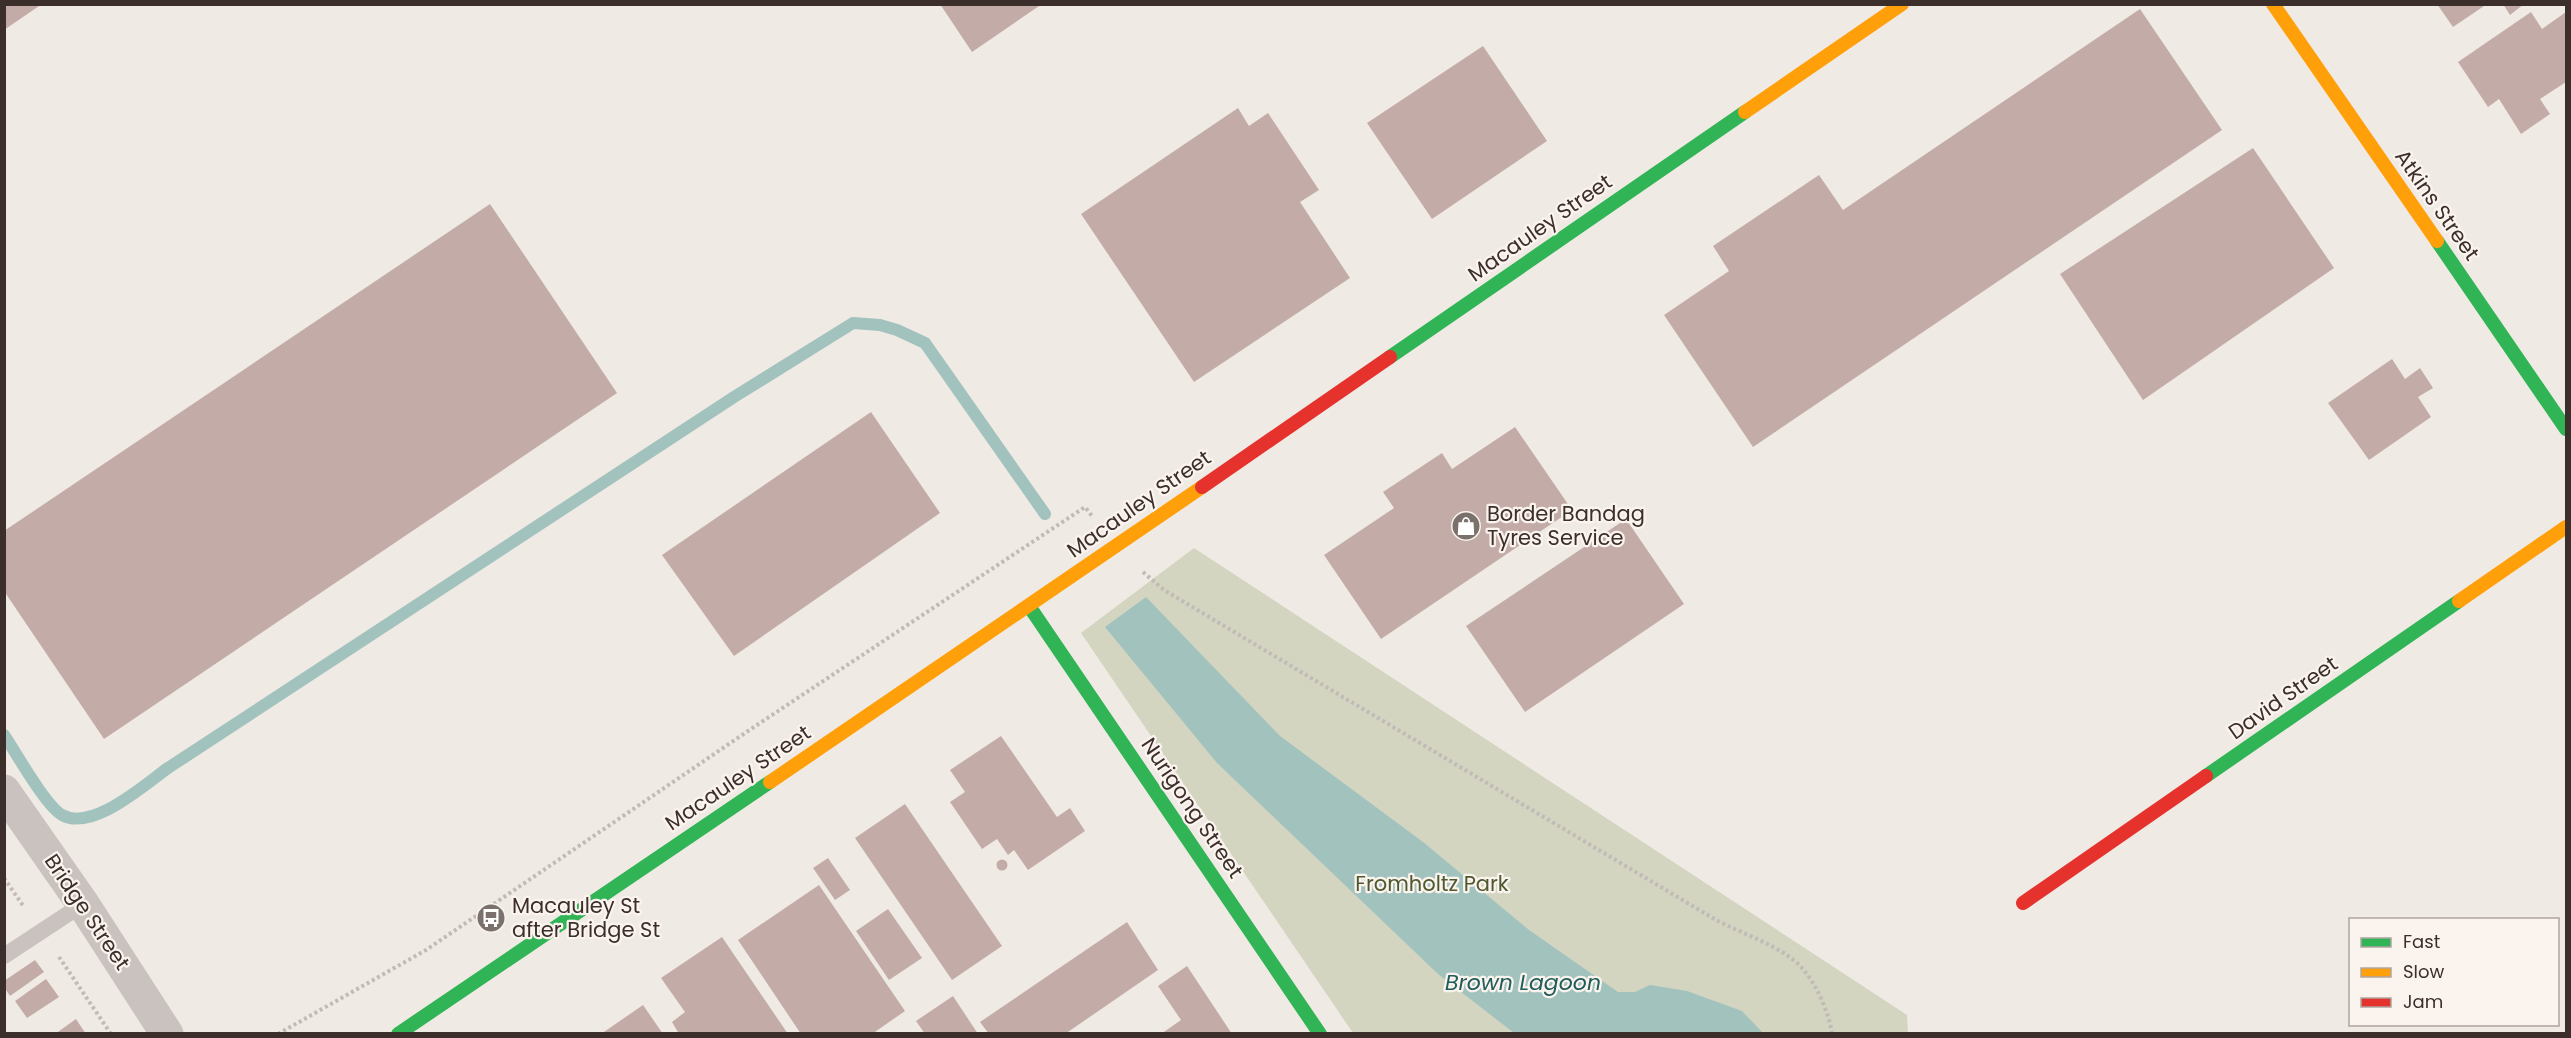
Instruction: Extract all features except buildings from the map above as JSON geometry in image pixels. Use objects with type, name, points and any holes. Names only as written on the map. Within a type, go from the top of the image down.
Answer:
[{"type":"street","name":"Macauley Street","points":[[398,1034],[1029,606],[1902,4]]},
{"type":"street","name":"Atkins Street","points":[[2273,4],[2566,429]]},
{"type":"street","name":"David Street","points":[[2023,903],[2566,527]]},
{"type":"street","name":"Nurigong Street","points":[[1029,606],[1320,1034]]},
{"type":"street","name":"Bridge Street","points":[[4,790],[83,904],[167,1034]]},
{"type":"lane","points":[[4,956],[83,904]]},
{"type":"path","points":[[278,1034],[426,950],[748,731],[1085,507],[1113,547],[1164,590],[1716,920],[1783,954],[1801,967],[1817,991],[1832,1034]]},
{"type":"green space","name":"Fromholtz Park","points":[[1194,548],[1907,1015],[1908,1033],[1353,1033],[1081,633]]},
{"type":"water","name":"Brown Lagoon","points":[[1146,597],[1280,736],[1423,842],[1529,930],[1618,992],[1635,992],[1650,985],[1687,991],[1742,1011],[1763,1033],[1514,1033],[1438,974],[1217,763],[1105,627]]},
{"type":"waterway","points":[[4,735],[40,790],[62,815],[74,819],[102,812],[132,795],[168,768],[734,397],[853,323],[880,325],[925,343],[1045,514]]},
{"type":"traffic: fast","points":[[1390,357],[1745,112]]},
{"type":"traffic: fast","points":[[2437,241],[2566,429]]},
{"type":"traffic: fast","points":[[2206,776],[2459,601]]},
{"type":"traffic: fast","points":[[1029,606],[1320,1034]]},
{"type":"traffic: fast","points":[[398,1034],[770,782]]},
{"type":"traffic: slow","points":[[1745,112],[1902,4]]},
{"type":"traffic: slow","points":[[2273,4],[2437,241]]},
{"type":"traffic: slow","points":[[770,782],[1202,487]]},
{"type":"traffic: slow","points":[[2459,601],[2566,527]]},
{"type":"traffic: jam","points":[[1202,487],[1390,357]]},
{"type":"traffic: jam","points":[[2023,903],[2206,776]]},
{"type":"place","name":"Border Bandag Tyres Service","points":[[1466,526]]},
{"type":"place","name":"Macauley St after Bridge St","points":[[491,918]]}]
